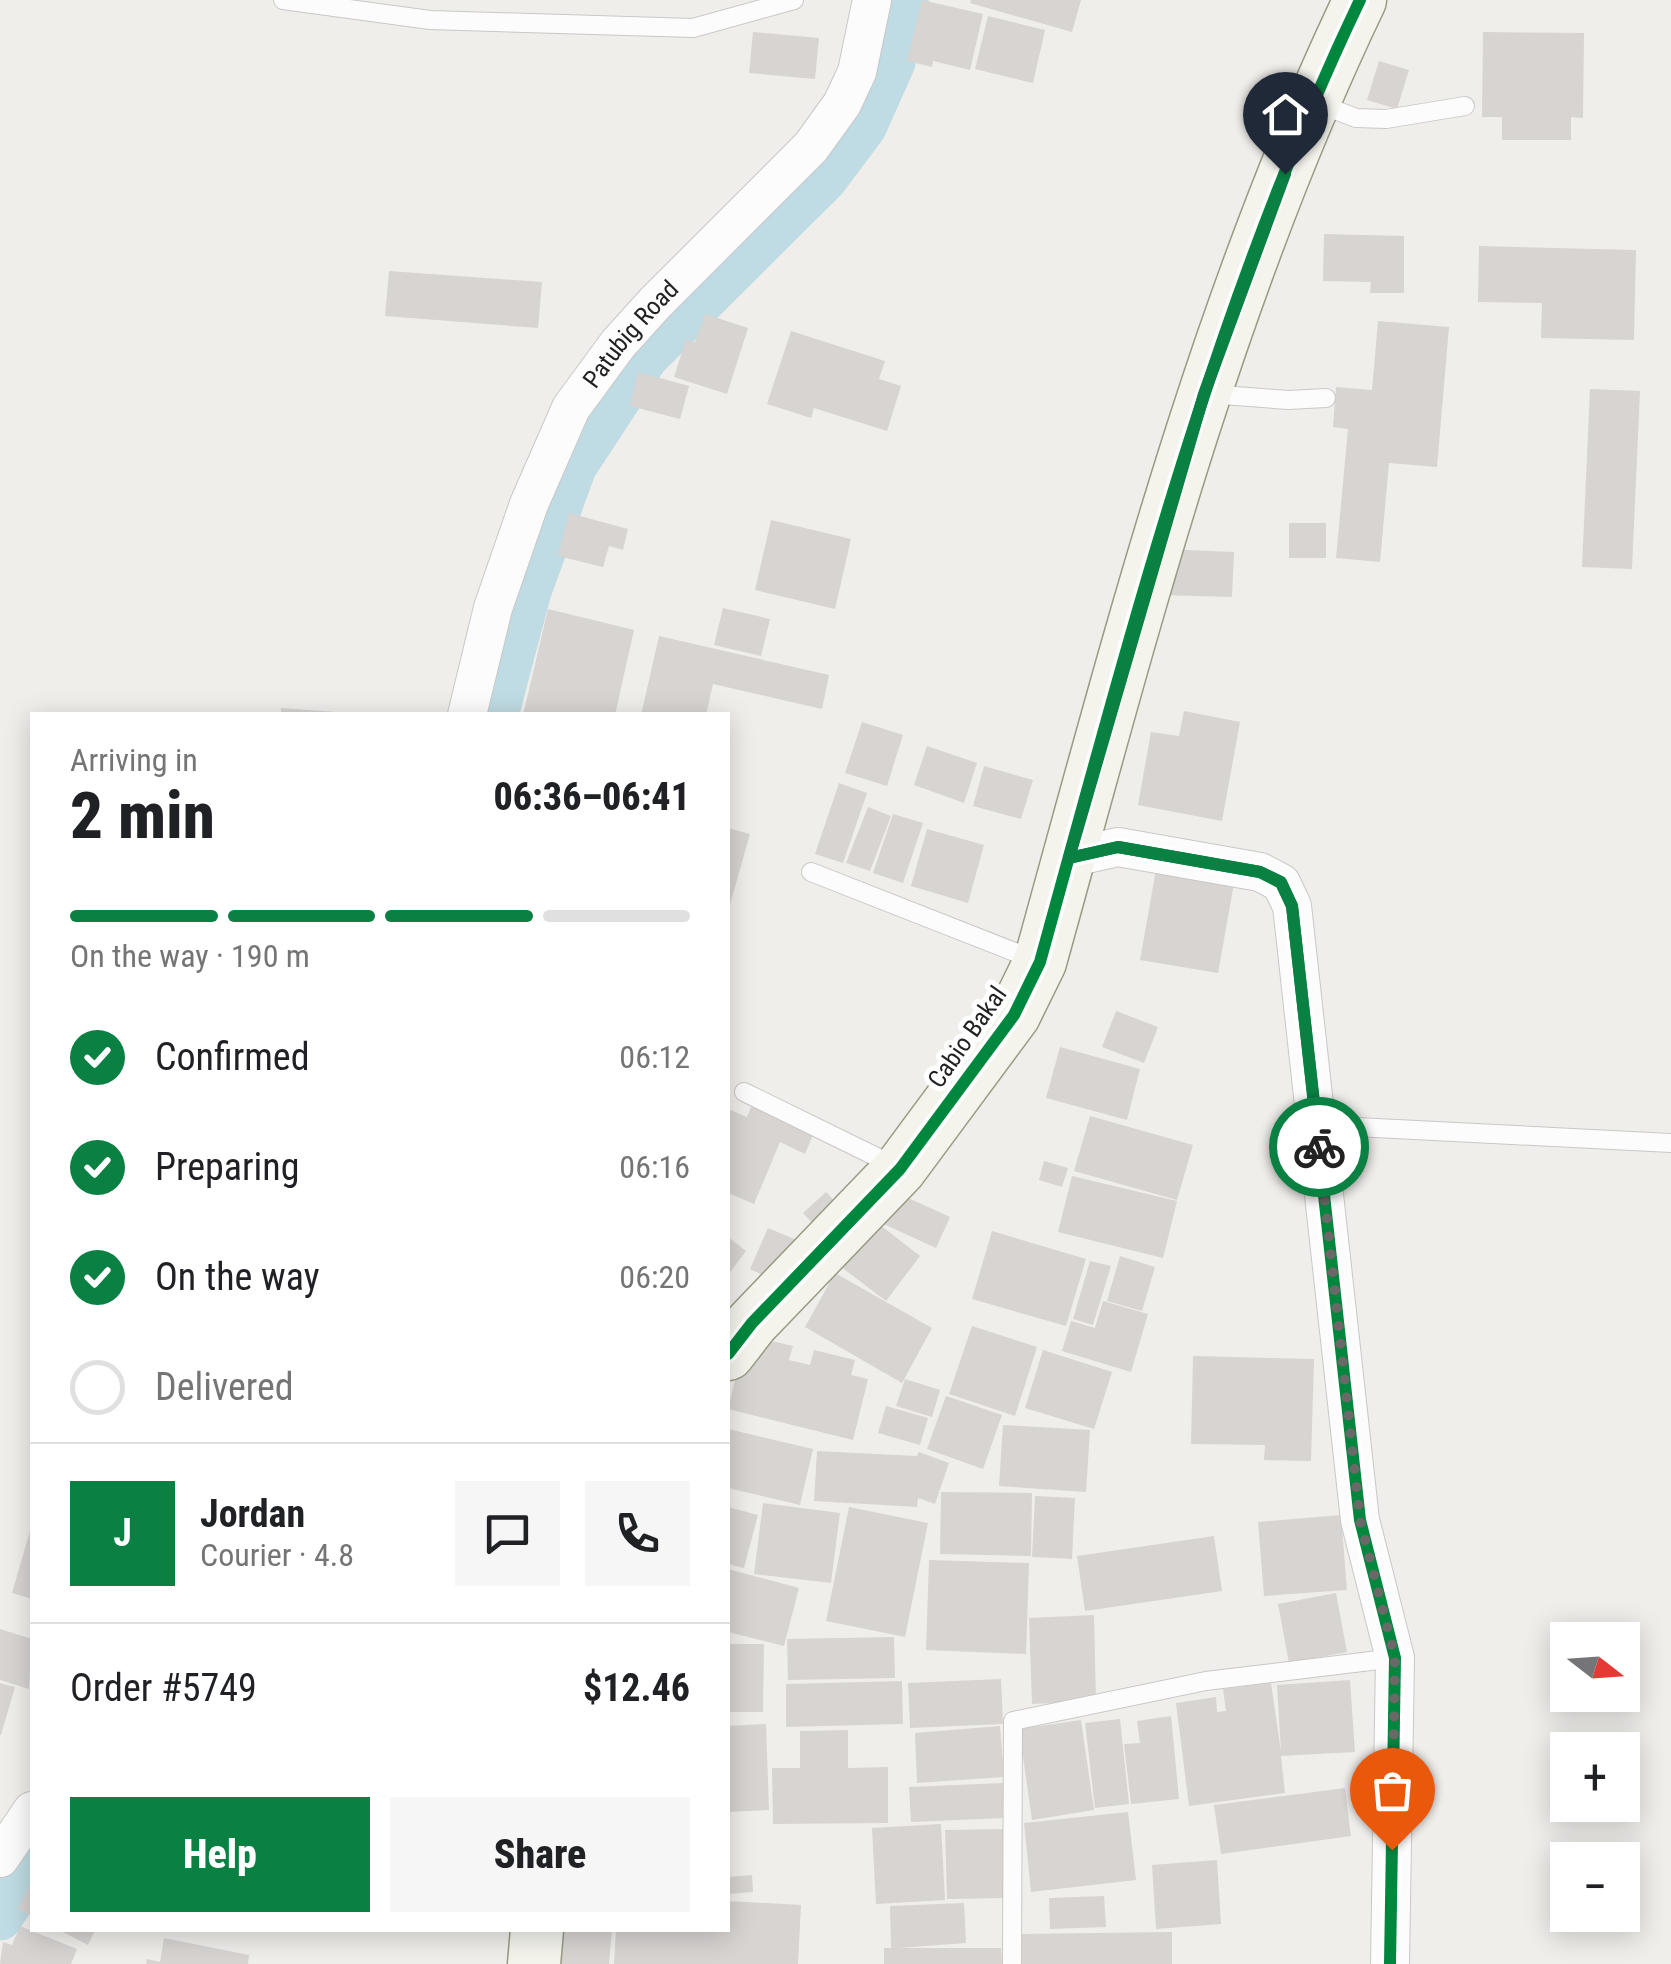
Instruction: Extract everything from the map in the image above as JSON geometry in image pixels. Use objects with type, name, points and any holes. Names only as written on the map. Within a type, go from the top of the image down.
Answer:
[{"type":"street","name":"Patubig Road","points":[[468,712],[493,608],[529,504],[571,408],[654,303],[811,147],[842,104],[857,72],[872,0]]},
{"type":"street","name":"Cabio Bakal","points":[[730,1351],[752,1322],[900,1168],[1014,1015],[1040,962],[1204,394],[1312,102],[1360,0]]},
{"type":"street","points":[[1069,858],[1118,847],[1260,872],[1281,882],[1292,906],[1360,1520],[1395,1658],[1390,1964]]},
{"type":"street","points":[[0,1858],[30,1813]]},
{"type":"street","points":[[534,1964],[537,1932]]},
{"type":"lane","points":[[282,0],[430,20],[693,28],[794,0]]},
{"type":"lane","points":[[1312,102],[1356,118],[1386,119],[1465,106]]},
{"type":"lane","points":[[1204,394],[1288,400],[1326,398]]},
{"type":"lane","points":[[811,872],[1040,962]]},
{"type":"lane","points":[[744,1092],[900,1168]]},
{"type":"lane","points":[[1316,1125],[1671,1143]]},
{"type":"lane","points":[[1012,1964],[1013,1721],[1206,1681],[1395,1658]]},
{"type":"building","points":[[922,0],[983,14],[970,70],[933,61],[932,67],[907,61]]},
{"type":"building","points":[[1081,0],[1072,32],[970,3]]},
{"type":"building","points":[[988,16],[1045,30],[1033,83],[975,69]]},
{"type":"building","points":[[753,32],[819,38],[815,79],[749,73]]},
{"type":"building","points":[[1483,32],[1584,33],[1583,118],[1571,117],[1571,140],[1502,140],[1502,117],[1482,117]]},
{"type":"building","points":[[1379,61],[1409,70],[1397,109],[1367,100]]},
{"type":"building","points":[[1324,234],[1404,236],[1404,293],[1370,293],[1371,282],[1323,281]]},
{"type":"building","points":[[1479,246],[1636,250],[1634,340],[1541,338],[1542,303],[1478,302]]},
{"type":"building","points":[[389,271],[542,282],[538,328],[385,316]]},
{"type":"building","points":[[705,314],[748,328],[727,394],[674,377],[686,339],[695,342]]},
{"type":"building","points":[[1378,321],[1449,327],[1437,467],[1389,463],[1380,562],[1336,558],[1348,429],[1333,427],[1336,387],[1372,390]]},
{"type":"building","points":[[791,331],[885,361],[879,379],[901,386],[887,431],[814,408],[811,418],[767,404]]},
{"type":"building","points":[[638,372],[689,386],[680,419],[630,406]]},
{"type":"building","points":[[1590,389],[1640,391],[1632,569],[1582,567]]},
{"type":"building","points":[[569,513],[628,529],[623,550],[609,546],[603,567],[558,556]]},
{"type":"building","points":[[771,520],[851,539],[835,609],[755,590]]},
{"type":"building","points":[[1289,523],[1326,523],[1326,558],[1289,558]]},
{"type":"building","points":[[1161,549],[1234,552],[1232,597],[1160,595]]},
{"type":"building","points":[[723,608],[770,619],[761,656],[714,645]]},
{"type":"building","points":[[548,609],[634,630],[616,712],[524,712]]},
{"type":"building","points":[[659,636],[829,675],[822,709],[713,684],[707,712],[642,712]]},
{"type":"building","points":[[281,708],[336,712],[281,712]]},
{"type":"building","points":[[1184,711],[1240,722],[1222,821],[1138,805],[1151,732],[1179,736]]},
{"type":"building","points":[[862,722],[903,735],[887,786],[845,773]]},
{"type":"building","points":[[927,746],[977,763],[964,803],[914,785]]},
{"type":"building","points":[[984,766],[1033,780],[1021,819],[973,806]]},
{"type":"building","points":[[839,783],[867,793],[843,863],[815,854]]},
{"type":"building","points":[[868,807],[891,816],[870,871],[846,863]]},
{"type":"building","points":[[893,814],[923,823],[903,883],[873,873]]},
{"type":"building","points":[[730,829],[750,834],[730,904]]},
{"type":"building","points":[[927,829],[984,845],[968,903],[911,886]]},
{"type":"building","points":[[1157,864],[1235,878],[1218,973],[1140,960]]},
{"type":"building","points":[[1116,1011],[1158,1027],[1144,1063],[1102,1047]]},
{"type":"building","points":[[1060,1047],[1140,1069],[1127,1120],[1046,1098]]},
{"type":"building","points":[[752,1104],[815,1130],[805,1154],[780,1142],[754,1204],[730,1194],[730,1110],[747,1117]]},
{"type":"building","points":[[1090,1116],[1193,1145],[1177,1200],[1074,1171]]},
{"type":"building","points":[[1044,1161],[1068,1168],[1062,1187],[1039,1180]]},
{"type":"building","points":[[1072,1176],[1177,1201],[1163,1258],[1058,1232]]},
{"type":"building","points":[[893,1191],[950,1217],[936,1248],[879,1222]]},
{"type":"building","points":[[826,1192],[840,1207],[816,1227],[803,1213]]},
{"type":"building","points":[[871,1218],[920,1256],[886,1301],[836,1263]]},
{"type":"building","points":[[768,1228],[804,1243],[784,1285],[750,1269]]},
{"type":"building","points":[[992,1231],[1086,1259],[1066,1326],[972,1299]]},
{"type":"building","points":[[730,1239],[746,1251],[730,1272]]},
{"type":"building","points":[[1120,1256],[1155,1267],[1142,1311],[1107,1301]]},
{"type":"building","points":[[1090,1261],[1111,1266],[1093,1325],[1073,1319]]},
{"type":"building","points":[[835,1273],[932,1328],[902,1383],[805,1327]]},
{"type":"building","points":[[1103,1301],[1148,1314],[1131,1372],[1062,1351],[1071,1321],[1095,1328]]},
{"type":"building","points":[[972,1326],[1037,1347],[1015,1416],[949,1394]]},
{"type":"building","points":[[746,1335],[793,1346],[789,1360],[810,1365],[814,1350],[855,1360],[851,1375],[868,1379],[853,1440],[730,1409]]},
{"type":"building","points":[[1043,1350],[1112,1372],[1094,1429],[1025,1408]]},
{"type":"building","points":[[1193,1356],[1314,1359],[1311,1461],[1264,1460],[1265,1445],[1191,1444]]},
{"type":"building","points":[[905,1379],[940,1390],[932,1417],[896,1406]]},
{"type":"building","points":[[946,1396],[1002,1415],[983,1469],[927,1449]]},
{"type":"building","points":[[886,1406],[928,1418],[920,1445],[878,1433]]},
{"type":"building","points":[[1003,1425],[1090,1430],[1086,1492],[999,1486]]},
{"type":"building","points":[[730,1429],[813,1449],[800,1505],[730,1488]]},
{"type":"building","points":[[817,1451],[917,1456],[919,1452],[949,1463],[935,1504],[918,1498],[917,1507],[814,1501]]},
{"type":"building","points":[[941,1492],[1032,1493],[1031,1556],[940,1554]]},
{"type":"building","points":[[1035,1496],[1075,1498],[1072,1559],[1032,1557]]},
{"type":"building","points":[[763,1503],[840,1513],[831,1583],[754,1574]]},
{"type":"building","points":[[849,1507],[928,1523],[905,1637],[826,1621]]},
{"type":"building","points":[[730,1508],[758,1515],[744,1568],[730,1564]]},
{"type":"building","points":[[1341,1515],[1347,1590],[1264,1596],[1258,1522]]},
{"type":"building","points":[[30,1531],[30,1598],[12,1593]]},
{"type":"building","points":[[1214,1536],[1222,1591],[1085,1611],[1077,1556]]},
{"type":"building","points":[[929,1560],[1029,1563],[1026,1654],[926,1650]]},
{"type":"building","points":[[730,1570],[799,1588],[784,1646],[730,1632]]},
{"type":"building","points":[[1336,1593],[1347,1652],[1289,1663],[1278,1604]]},
{"type":"building","points":[[1094,1615],[1096,1701],[1032,1704],[1029,1618]]},
{"type":"building","points":[[0,1629],[30,1638],[29,1689],[0,1680]]},
{"type":"building","points":[[894,1637],[895,1678],[788,1680],[787,1639]]},
{"type":"building","points":[[730,1644],[764,1644],[763,1712],[730,1712]]},
{"type":"building","points":[[1001,1679],[1003,1724],[910,1728],[908,1683]]},
{"type":"building","points":[[1350,1680],[1355,1752],[1281,1756],[1285,1793],[1189,1806],[1176,1703],[1216,1697],[1217,1712],[1226,1711],[1223,1689],[1271,1683],[1281,1752],[1277,1685]]},
{"type":"building","points":[[902,1681],[903,1724],[786,1727],[786,1684]]},
{"type":"building","points":[[0,1683],[15,1687],[1,1735],[0,1735]]},
{"type":"building","points":[[1171,1716],[1179,1799],[1131,1804],[1124,1744],[1140,1743],[1137,1721]]},
{"type":"building","points":[[1120,1719],[1129,1804],[1095,1808],[1085,1723]]},
{"type":"building","points":[[1081,1720],[1094,1810],[1032,1820],[1019,1729]]},
{"type":"building","points":[[766,1724],[769,1810],[730,1812],[730,1726]]},
{"type":"building","points":[[1000,1726],[1004,1777],[917,1783],[915,1733]]},
{"type":"building","points":[[848,1730],[848,1768],[888,1767],[888,1823],[773,1824],[772,1768],[800,1768],[800,1731]]},
{"type":"building","points":[[1003,1783],[1005,1818],[911,1822],[909,1787]]},
{"type":"building","points":[[1345,1788],[1351,1836],[1221,1854],[1214,1805]]},
{"type":"building","points":[[1128,1812],[1136,1880],[1031,1892],[1024,1823]]},
{"type":"building","points":[[941,1824],[945,1900],[876,1904],[872,1828]]},
{"type":"building","points":[[1007,1829],[1008,1898],[947,1899],[945,1830]]},
{"type":"building","points":[[1217,1860],[1221,1924],[1156,1929],[1152,1865]]},
{"type":"building","points":[[752,1875],[753,1892],[730,1894],[730,1877]]},
{"type":"building","points":[[30,1885],[30,1915],[18,1909]]},
{"type":"building","points":[[1104,1896],[1106,1927],[1050,1929],[1049,1898]]},
{"type":"building","points":[[730,1901],[801,1905],[798,1964],[614,1964],[616,1932],[730,1932]]},
{"type":"building","points":[[964,1903],[966,1943],[899,1948],[1001,1948],[1002,1964],[884,1964],[884,1948],[891,1948],[890,1906]]},
{"type":"building","points":[[20,1926],[77,1949],[71,1964],[0,1964],[3,1942],[12,1945]]},
{"type":"building","points":[[63,1932],[94,1932],[88,1945]]},
{"type":"building","points":[[545,1932],[612,1932],[609,1964],[543,1964]]},
{"type":"building","points":[[1172,1932],[1172,1964],[1019,1964],[1019,1934]]},
{"type":"building","points":[[164,1938],[249,1955],[248,1964],[146,1964],[147,1959],[160,1962]]},
{"type":"waterway","points":[[497,712],[529,591],[574,467],[646,357],[825,179],[864,127],[893,62],[906,0]]},
{"type":"waterway","points":[[0,1918],[30,1872]]},
{"type":"cycle path","points":[[730,1351],[752,1323],[900,1169],[1014,1015],[1040,962],[1142,595],[1218,353],[1308,116],[1360,0]]},
{"type":"cycle path","points":[[1069,858],[1118,847],[1260,872],[1281,883],[1292,906],[1360,1520],[1395,1658],[1390,1964]]},
{"type":"way so far","points":[[1319,1147],[1360,1520],[1395,1658],[1392,1850]]},
{"type":"route","points":[[1285,174],[1204,394],[1069,858],[1118,847],[1260,872],[1281,882],[1292,906],[1319,1147]]}]
